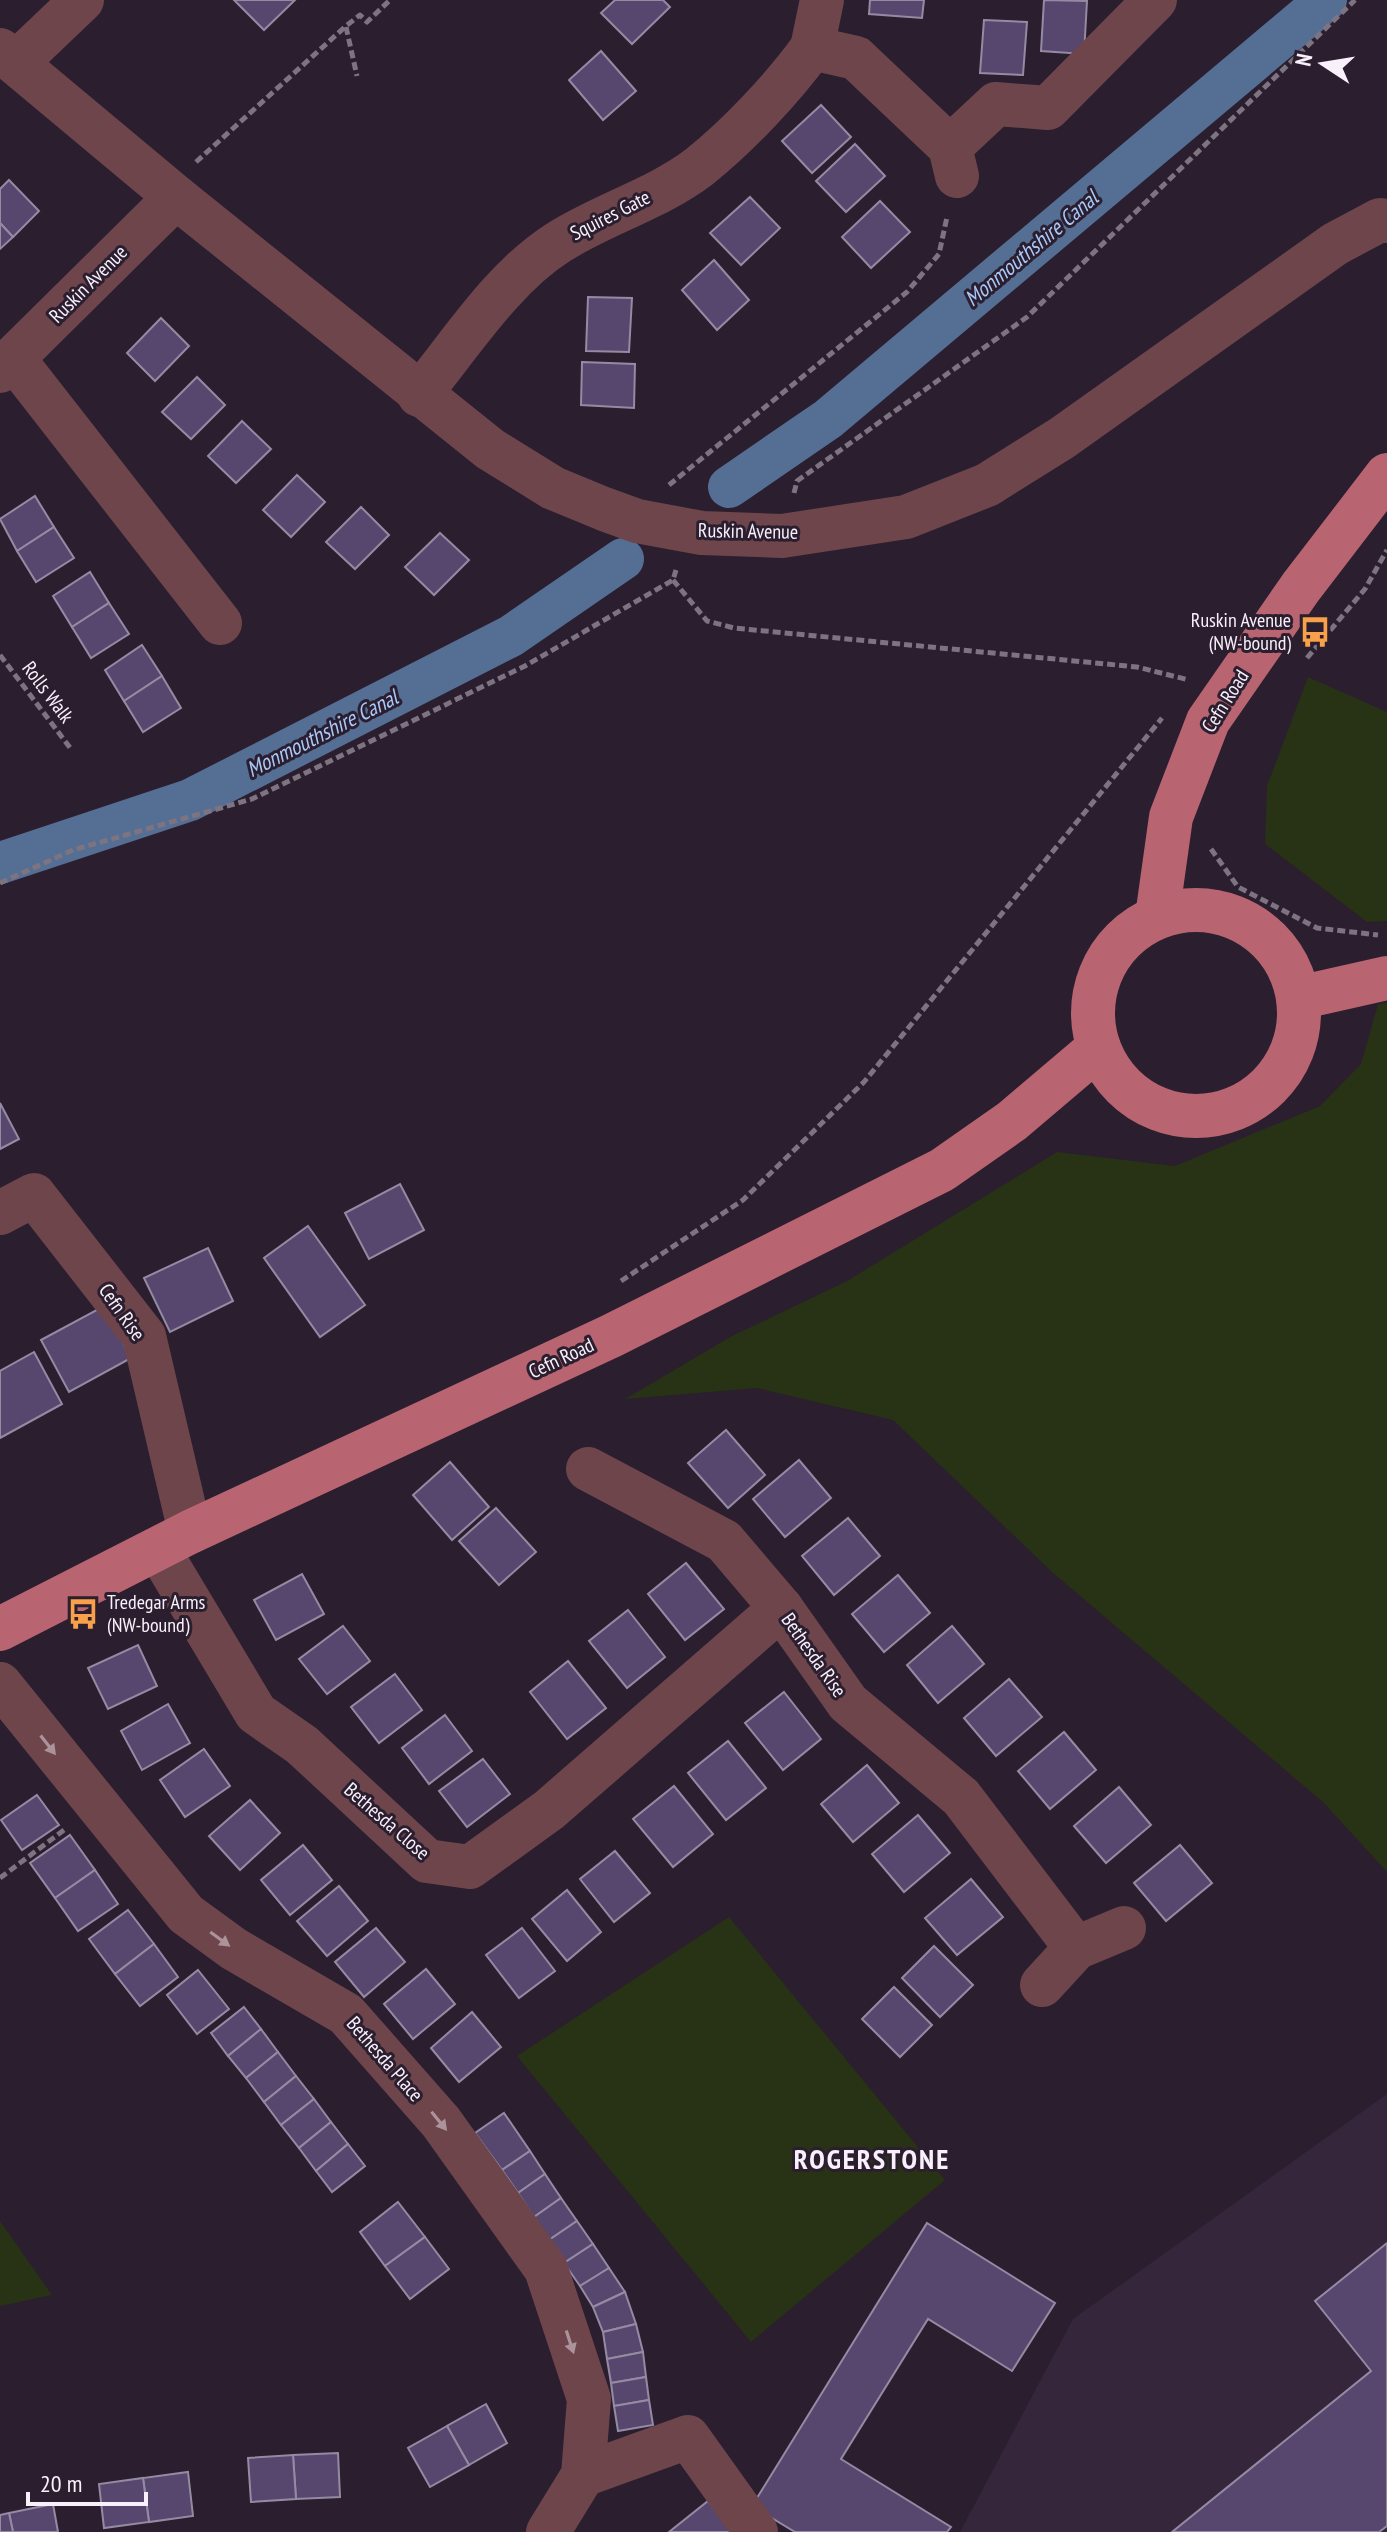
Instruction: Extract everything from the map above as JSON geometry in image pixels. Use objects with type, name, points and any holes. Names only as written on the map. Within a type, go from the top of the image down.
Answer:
[{"type":"main road","name":"Cefn Road","points":[[1157,917],[1171,817],[1208,721],[1301,587],[1387,475]]},
{"type":"main road","points":[[1184,911],[1222,913],[1247,923],[1262,934],[1286,962],[1298,998],[1296,1040],[1272,1085],[1231,1112],[1193,1118],[1143,1103],[1118,1082],[1098,1048],[1093,1026],[1094,994],[1105,964],[1126,938],[1157,917],[1184,911]]},
{"type":"main road","points":[[1298,998],[1387,978]]},
{"type":"main road","name":"Cefn Road","points":[[0,1629],[174,1540],[611,1336],[942,1170],[1012,1121],[1098,1048]]},
{"type":"street","points":[[8,56],[82,0]]},
{"type":"street","name":"Squires Gate","points":[[419,395],[496,275],[638,203],[698,167],[784,87],[812,48],[822,0]]},
{"type":"street","points":[[812,48],[856,58],[953,162],[996,104],[1048,108],[1155,0]]},
{"type":"street","name":"Ruskin Avenue","points":[[8,56],[171,193],[490,449],[553,488],[629,518],[702,533],[782,536],[906,517],[987,485],[1062,438],[1335,244],[1380,220],[1387,221]]},
{"type":"street","name":"Ruskin Avenue","points":[[6,364],[171,193]]},
{"type":"street","points":[[6,364],[220,623]]},
{"type":"street","name":"Cefn Rise","points":[[0,1213],[34,1195],[144,1336],[174,1540]]},
{"type":"street","name":"Bethesda Rise","points":[[588,1469],[724,1541],[781,1608],[848,1703],[961,1797],[1076,1948]]},
{"type":"street","name":"Bethesda Close","points":[[174,1540],[256,1713],[302,1745],[427,1861],[470,1867],[549,1810],[781,1608]]},
{"type":"street","name":"Bethesda Place","points":[[0,1684],[186,1914],[234,1949],[346,2014],[441,2122],[546,2269],[589,2399],[583,2475],[548,2532]]},
{"type":"street","points":[[1042,1985],[1076,1948],[1124,1928]]},
{"type":"street","points":[[583,2475],[688,2437],[756,2532]]},
{"type":"path","points":[[171,193],[346,26],[360,15],[367,22],[390,0]]},
{"type":"path","points":[[346,26],[357,76]]},
{"type":"path","points":[[629,518],[907,292],[939,254],[953,162]]},
{"type":"path","points":[[1305,660],[1365,589],[1387,550]]},
{"type":"path","points":[[673,580],[707,621],[734,628],[1137,667],[1193,681],[1183,692]]},
{"type":"path","name":"Rolls Walk","points":[[0,655],[71,749]]},
{"type":"path","points":[[613,1286],[743,1200],[864,1082],[1164,715]]},
{"type":"path","points":[[1209,843],[1238,887],[1317,928],[1387,937]]},
{"type":"path","points":[[0,1878],[97,1805]]},
{"type":"shaded area","points":[[1387,2094],[1387,2532],[960,2532],[1073,2319]]},
{"type":"green space","points":[[1308,677],[1387,712],[1387,921],[1367,922],[1265,844],[1267,786]]},
{"type":"green space","points":[[1387,1003],[1387,1872],[1323,1802],[1053,1573],[893,1420],[757,1388],[625,1399],[732,1336],[847,1281],[1057,1152],[1175,1166],[1320,1106],[1361,1064],[1378,1004]]},
{"type":"green space","points":[[729,1917],[945,2180],[751,2342],[517,2056]]},
{"type":"green space","points":[[0,2221],[52,2295],[0,2306]]},
{"type":"building","points":[[234,0],[295,0],[264,30]]},
{"type":"building","points":[[615,0],[663,0],[670,7],[632,44],[601,13]]},
{"type":"building","points":[[870,0],[924,0],[922,18],[869,14]]},
{"type":"building","points":[[1044,0],[1087,1],[1084,54],[1041,51]]},
{"type":"building","points":[[984,20],[1027,22],[1023,75],[980,73]]},
{"type":"building","points":[[601,51],[636,91],[603,120],[569,80]]},
{"type":"building","points":[[821,105],[851,137],[812,173],[782,141]]},
{"type":"building","points":[[855,144],[885,176],[846,212],[816,181]]},
{"type":"building","points":[[9,180],[39,211],[13,237],[0,223],[0,189]]},
{"type":"building","points":[[750,197],[780,228],[741,265],[710,233]]},
{"type":"building","points":[[880,201],[910,232],[871,268],[842,237]]},
{"type":"building","points":[[0,223],[13,237],[0,249]]},
{"type":"building","points":[[714,260],[749,300],[717,330],[682,290]]},
{"type":"building","points":[[588,297],[632,298],[629,352],[586,351]]},
{"type":"building","points":[[161,318],[189,346],[155,381],[127,353]]},
{"type":"building","points":[[582,362],[635,364],[634,408],[581,405]]},
{"type":"building","points":[[197,377],[225,405],[191,439],[162,412]]},
{"type":"building","points":[[242,421],[271,449],[236,483],[208,456]]},
{"type":"building","points":[[297,475],[325,502],[291,537],[263,510]]},
{"type":"building","points":[[35,496],[54,527],[17,551],[0,519]]},
{"type":"building","points":[[361,507],[389,535],[355,569],[326,542]]},
{"type":"building","points":[[54,527],[74,558],[36,582],[17,551]]},
{"type":"building","points":[[440,533],[469,560],[434,595],[405,567]]},
{"type":"building","points":[[90,572],[109,603],[72,627],[53,596]]},
{"type":"building","points":[[109,603],[129,634],[91,658],[72,627]]},
{"type":"building","points":[[142,645],[162,676],[124,701],[105,670]]},
{"type":"building","points":[[162,676],[181,708],[143,732],[124,701]]},
{"type":"building","points":[[0,1103],[19,1139],[0,1149]]},
{"type":"building","points":[[400,1184],[424,1230],[369,1259],[345,1213]]},
{"type":"building","points":[[308,1226],[365,1305],[320,1337],[264,1258]]},
{"type":"building","points":[[208,1248],[233,1301],[170,1332],[144,1278]]},
{"type":"building","points":[[104,1306],[131,1358],[69,1392],[41,1340]]},
{"type":"building","points":[[34,1352],[62,1404],[0,1438],[0,1371]]},
{"type":"building","points":[[726,1430],[765,1475],[728,1508],[688,1463]]},
{"type":"building","points":[[799,1460],[831,1498],[785,1537],[753,1499]]},
{"type":"building","points":[[450,1462],[489,1507],[452,1540],[413,1495]]},
{"type":"building","points":[[496,1508],[536,1552],[499,1585],[459,1541]]},
{"type":"building","points":[[848,1518],[880,1556],[834,1595],[802,1556]]},
{"type":"building","points":[[686,1563],[724,1609],[685,1640],[648,1594]]},
{"type":"building","points":[[302,1574],[324,1614],[276,1640],[254,1600]]},
{"type":"building","points":[[898,1575],[930,1613],[884,1652],[852,1614]]},
{"type":"building","points":[[628,1610],[665,1657],[627,1688],[589,1641]]},
{"type":"building","points":[[343,1626],[370,1661],[327,1694],[299,1659]]},
{"type":"building","points":[[952,1626],[984,1664],[938,1703],[907,1665]]},
{"type":"building","points":[[138,1645],[157,1686],[108,1709],[88,1668]]},
{"type":"building","points":[[568,1661],[606,1708],[567,1739],[530,1692]]},
{"type":"building","points":[[395,1674],[422,1710],[379,1743],[351,1707]]},
{"type":"building","points":[[1009,1679],[1042,1717],[996,1756],[964,1718]]},
{"type":"building","points":[[784,1692],[821,1739],[783,1770],[745,1723]]},
{"type":"building","points":[[168,1704],[190,1743],[142,1770],[121,1731]]},
{"type":"building","points":[[445,1715],[472,1751],[429,1784],[402,1748]]},
{"type":"building","points":[[1064,1732],[1096,1770],[1050,1809],[1018,1771]]},
{"type":"building","points":[[728,1741],[766,1788],[726,1820],[688,1773]]},
{"type":"building","points":[[204,1749],[230,1786],[185,1817],[160,1780]]},
{"type":"building","points":[[483,1759],[510,1794],[467,1827],[439,1791]]},
{"type":"building","points":[[867,1765],[899,1803],[853,1842],[821,1804]]},
{"type":"building","points":[[674,1786],[713,1834],[673,1867],[633,1819]]},
{"type":"building","points":[[1119,1787],[1151,1825],[1106,1863],[1074,1826]]},
{"type":"building","points":[[37,1795],[59,1825],[22,1850],[1,1820]]},
{"type":"building","points":[[250,1800],[280,1833],[240,1870],[209,1836]]},
{"type":"building","points":[[918,1815],[950,1853],[904,1892],[872,1854]]},
{"type":"building","points":[[70,1835],[95,1870],[55,1898],[30,1863]]},
{"type":"building","points":[[303,1845],[332,1880],[290,1915],[261,1880]]},
{"type":"building","points":[[1180,1845],[1212,1883],[1166,1921],[1134,1883]]},
{"type":"building","points":[[615,1851],[650,1893],[614,1922],[580,1879]]},
{"type":"building","points":[[95,1870],[118,1904],[78,1931],[55,1898]]},
{"type":"building","points":[[971,1879],[1003,1917],[957,1955],[925,1918]]},
{"type":"building","points":[[339,1886],[368,1921],[327,1956],[297,1921]]},
{"type":"building","points":[[567,1890],[601,1932],[567,1961],[532,1919]]},
{"type":"building","points":[[128,1910],[154,1944],[115,1974],[89,1939]]},
{"type":"building","points":[[376,1928],[405,1962],[364,1997],[335,1962]]},
{"type":"building","points":[[522,1928],[555,1971],[519,1998],[486,1955]]},
{"type":"building","points":[[154,1944],[178,1977],[140,2006],[115,1974]]},
{"type":"building","points":[[934,1946],[973,1985],[940,2017],[902,1978]]},
{"type":"building","points":[[426,1969],[455,2004],[413,2039],[384,2004]]},
{"type":"building","points":[[198,1970],[229,2009],[197,2034],[167,1995]]},
{"type":"building","points":[[894,1987],[932,2025],[900,2057],[862,2019]]},
{"type":"building","points":[[244,2007],[261,2029],[228,2056],[211,2033]]},
{"type":"building","points":[[472,2012],[501,2047],[459,2082],[431,2048]]},
{"type":"building","points":[[261,2029],[278,2052],[246,2078],[228,2056]]},
{"type":"building","points":[[278,2052],[296,2076],[264,2102],[246,2078]]},
{"type":"building","points":[[296,2076],[314,2099],[281,2125],[264,2102]]},
{"type":"building","points":[[314,2099],[331,2122],[299,2148],[281,2125]]},
{"type":"building","points":[[504,2113],[530,2151],[502,2170],[475,2133]]},
{"type":"building","points":[[331,2122],[348,2144],[316,2171],[299,2148]]},
{"type":"building","points":[[348,2144],[365,2166],[332,2192],[316,2171]]},
{"type":"building","points":[[530,2151],[545,2174],[518,2193],[502,2170]]},
{"type":"building","points":[[545,2174],[561,2198],[534,2217],[518,2193]]},
{"type":"building","points":[[561,2198],[577,2221],[549,2240],[534,2217]]},
{"type":"building","points":[[398,2202],[425,2237],[385,2266],[360,2232]]},
{"type":"building","points":[[577,2221],[593,2244],[564,2263],[549,2240]]},
{"type":"building","points":[[927,2223],[1055,2303],[1012,2371],[928,2319],[841,2459],[951,2527],[947,2532],[795,2532],[752,2506]]},
{"type":"building","points":[[425,2237],[449,2269],[410,2299],[385,2266]]},
{"type":"building","points":[[1387,2243],[1387,2526],[1379,2532],[1172,2532],[1371,2371],[1315,2301]]},
{"type":"building","points":[[593,2244],[609,2268],[580,2286],[564,2263]]},
{"type":"building","points":[[609,2268],[625,2292],[593,2307],[580,2286]]},
{"type":"building","points":[[625,2292],[636,2324],[603,2332],[593,2307]]},
{"type":"building","points":[[636,2324],[643,2352],[607,2359],[603,2332]]},
{"type":"building","points":[[643,2352],[646,2377],[611,2383],[607,2359]]},
{"type":"building","points":[[646,2377],[649,2400],[614,2406],[611,2383]]},
{"type":"building","points":[[649,2400],[653,2425],[618,2431],[614,2406]]},
{"type":"building","points":[[486,2404],[507,2443],[469,2465],[447,2426]]},
{"type":"building","points":[[447,2426],[469,2465],[430,2487],[408,2448]]},
{"type":"building","points":[[338,2453],[340,2497],[296,2499],[293,2455]]},
{"type":"building","points":[[293,2455],[296,2499],[251,2502],[248,2458]]},
{"type":"building","points":[[188,2472],[193,2516],[149,2522],[143,2478]]},
{"type":"building","points":[[143,2478],[149,2522],[104,2528],[99,2484]]},
{"type":"building","points":[[708,2501],[733,2532],[669,2532]]},
{"type":"building","points":[[53,2504],[58,2532],[13,2532],[9,2513]]},
{"type":"building","points":[[9,2513],[13,2532],[0,2532],[0,2515]]},
{"type":"waterway","name":"Monmouthshire Canal","points":[[729,487],[828,419],[1326,0]]},
{"type":"waterway","name":"Monmouthshire Canal","points":[[0,863],[190,800],[511,636],[623,559]]},
{"type":"place","name":"Ruskin Avenue (NW-bound)","points":[[1315,632]]},
{"type":"place","name":"Tredegar Arms (NW-bound)","points":[[83,1614]]},
{"type":"district","name":"ROGERSTONE","points":[[872,2158]]}]
